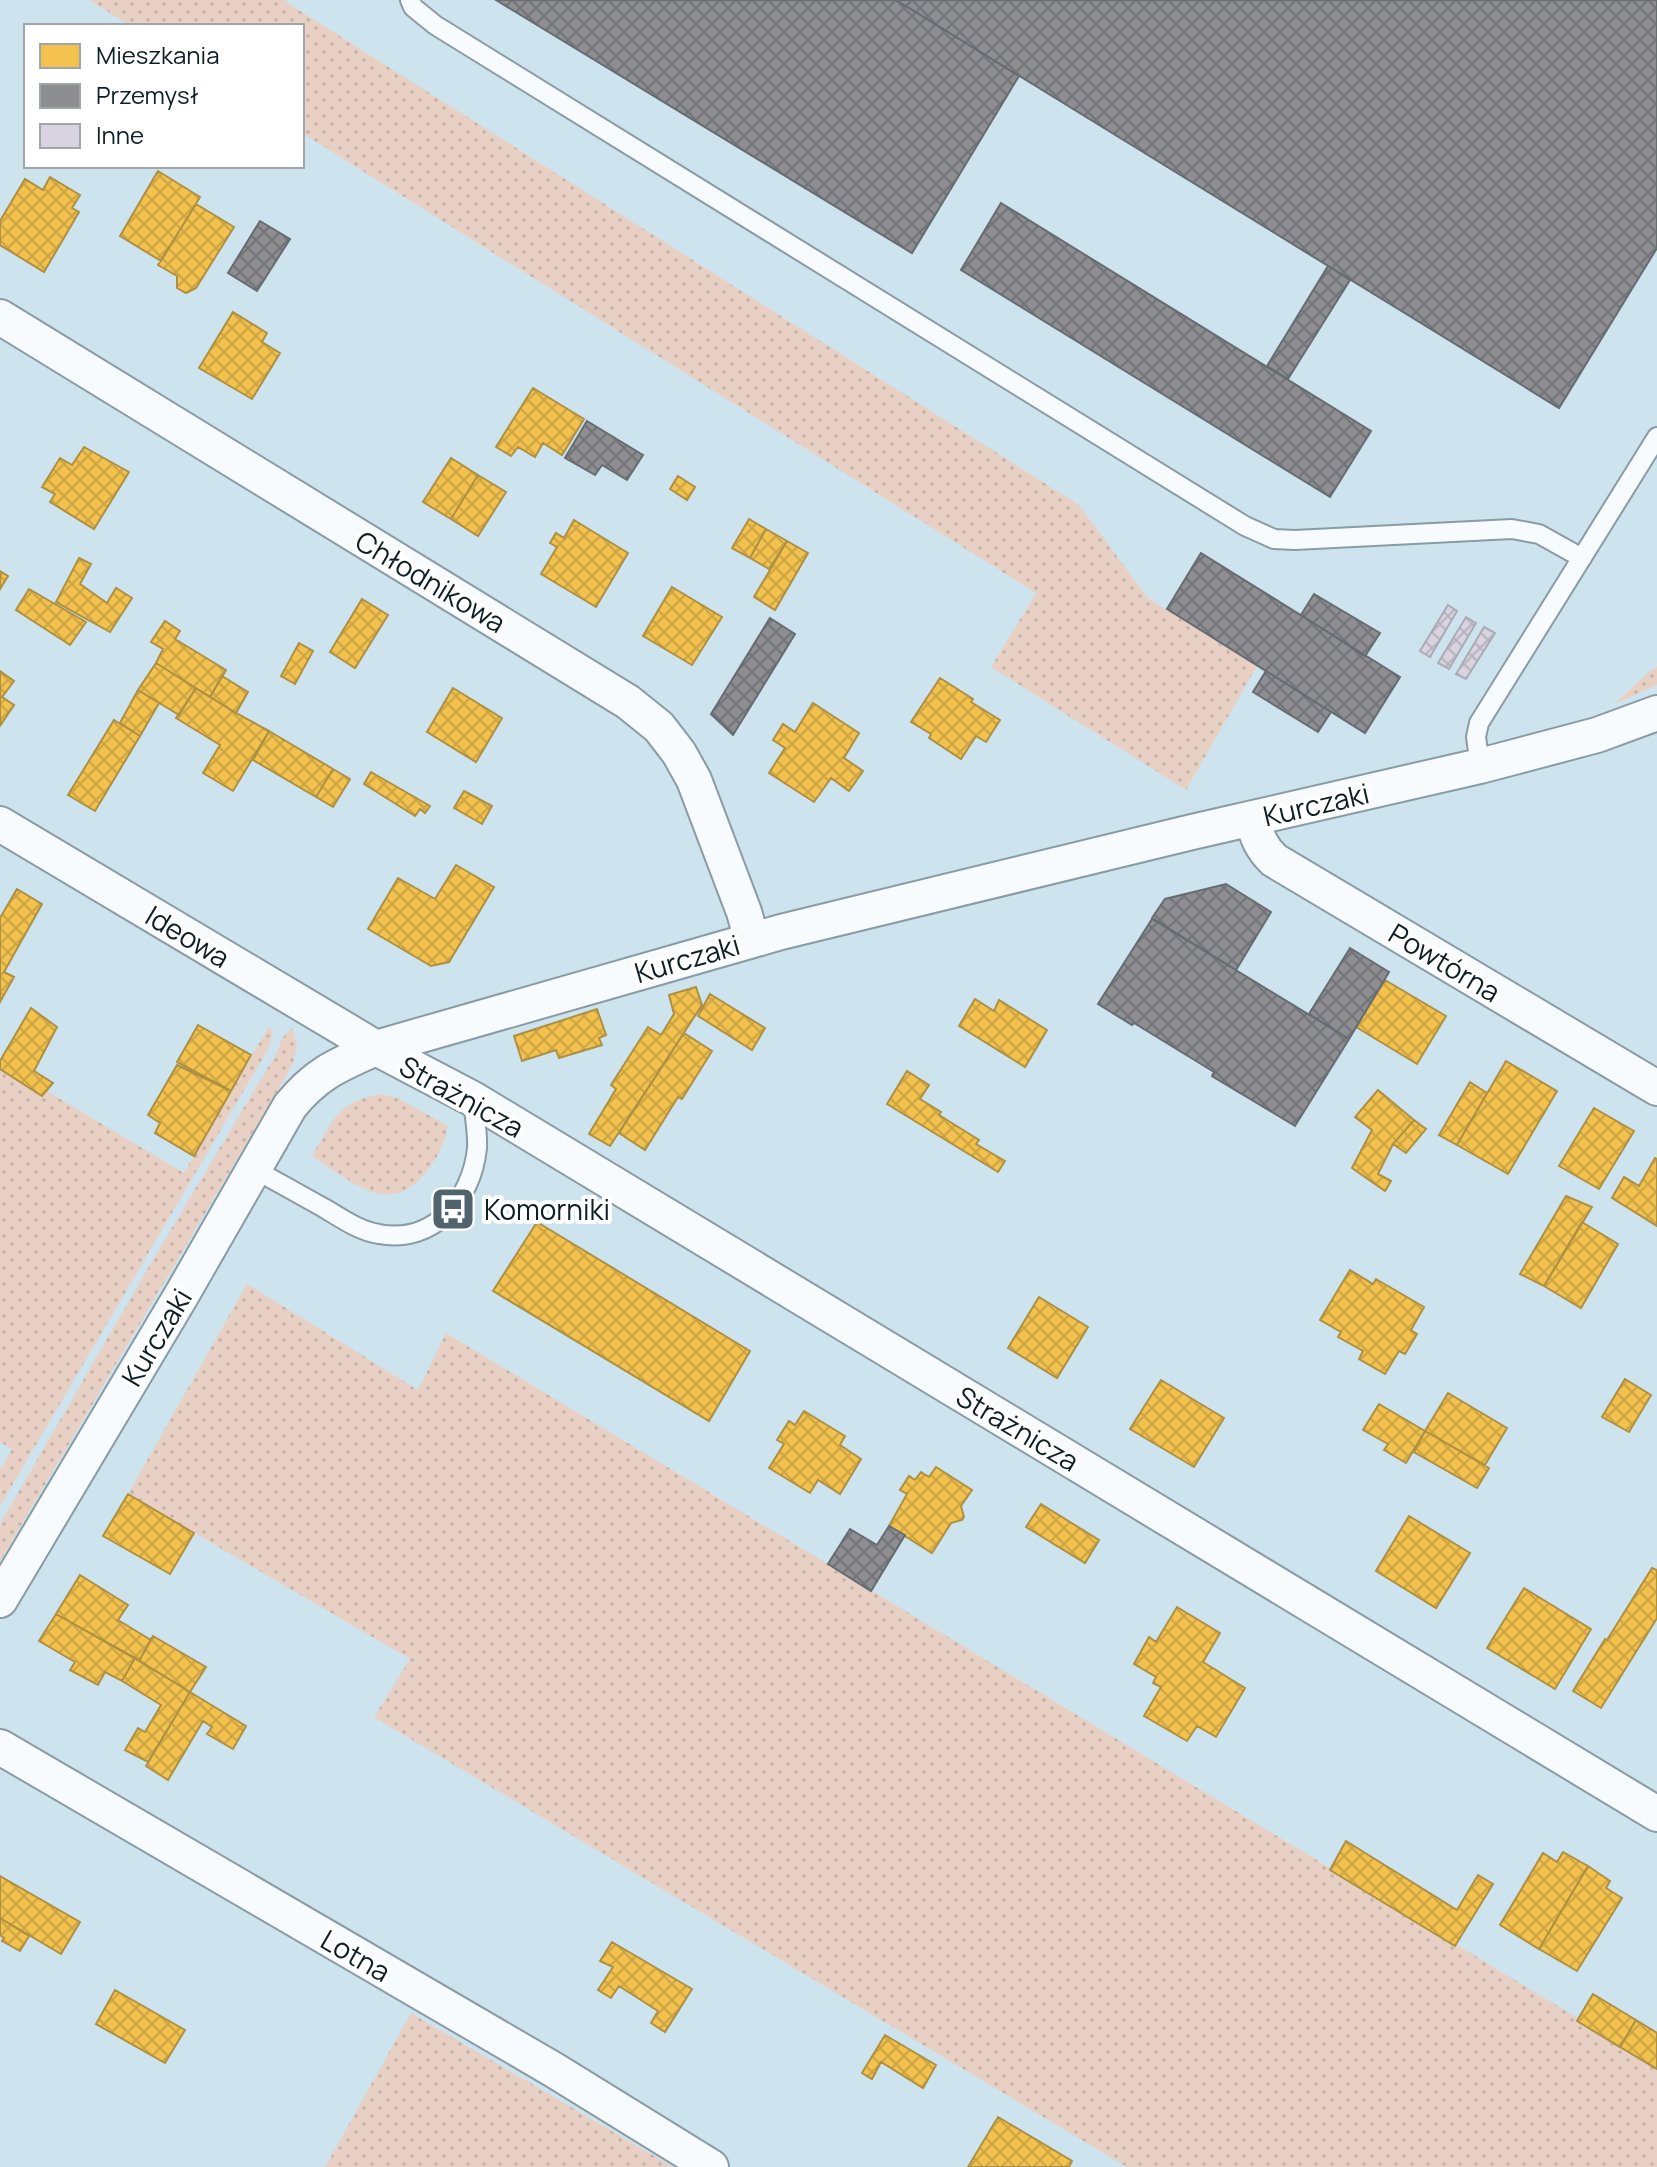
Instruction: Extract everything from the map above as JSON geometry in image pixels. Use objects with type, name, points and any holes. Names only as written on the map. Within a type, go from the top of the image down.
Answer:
[{"type":"street","name":"Chłodnikowa","points":[[0,317],[628,702],[659,727],[694,780],[752,940]]},
{"type":"street","name":"Kurczaki","points":[[0,1600],[290,1106],[314,1079],[333,1067],[376,1048],[752,940],[1192,832],[1480,766],[1597,735],[1657,713]]},
{"type":"street","name":"Powtórna","points":[[1252,819],[1258,840],[1274,860],[1657,1088]]},
{"type":"street","name":"Ideowa","points":[[0,824],[376,1048]]},
{"type":"street","name":"Strażnicza","points":[[376,1048],[473,1099],[1657,1814]]},
{"type":"street","name":"Lotna","points":[[0,1747],[554,2070],[711,2167]]},
{"type":"lane","points":[[410,0],[413,7],[435,25],[1245,526],[1274,539],[1295,540],[1512,529],[1539,534],[1582,558]]},
{"type":"lane","points":[[1480,766],[1476,737],[1479,723],[1657,437]]},
{"type":"lane","points":[[254,1169],[353,1225],[378,1234],[400,1235],[419,1231],[453,1209],[466,1191],[477,1145],[473,1099]]},
{"type":"shaded area","points":[[89,0],[287,0],[1079,505],[1148,598],[1257,666],[1186,790],[991,667],[1036,593],[304,134],[304,24],[128,24]]},
{"type":"shaded area","points":[[1657,667],[1657,685],[1614,704],[1651,670]]},
{"type":"shaded area","points":[[269,1026],[273,1034],[267,1051],[0,1506],[0,1470],[12,1449],[0,1442],[0,1063],[184,1173]]},
{"type":"shaded area","points":[[292,1028],[297,1045],[293,1064],[0,1561],[0,1524],[277,1052],[282,1038]]},
{"type":"shaded area","points":[[382,1094],[398,1098],[448,1126],[439,1152],[422,1177],[399,1193],[386,1195],[357,1185],[312,1156],[338,1114],[355,1101]]},
{"type":"shaded area","points":[[247,1284],[418,1390],[446,1333],[1657,2066],[1657,2167],[1127,2167],[374,1717],[410,1659],[128,1494]]},
{"type":"shaded area","points":[[411,2013],[673,2167],[325,2167]]},
{"type":"building: Mieszkania","points":[[158,171],[200,197],[161,261],[120,236]]},
{"type":"building: Mieszkania","points":[[50,177],[80,195],[72,208],[79,212],[44,272],[0,245],[0,221],[25,179],[43,190]]},
{"type":"building: Mieszkania","points":[[196,204],[234,227],[196,288],[186,293],[177,288],[177,276],[158,265]]},
{"type":"building: Mieszkania","points":[[233,312],[267,333],[262,342],[280,353],[252,399],[199,368]]},
{"type":"building: Mieszkania","points":[[533,388],[584,419],[562,455],[543,443],[535,457],[518,447],[511,456],[496,447]]},
{"type":"building: Mieszkania","points":[[84,447],[129,472],[94,529],[50,502],[55,494],[42,487],[60,458],[72,465]]},
{"type":"building: Mieszkania","points":[[451,458],[478,475],[451,519],[423,502]]},
{"type":"building: Mieszkania","points":[[478,475],[506,492],[478,536],[451,519]]},
{"type":"building: Mieszkania","points":[[678,476],[695,487],[687,500],[670,489]]},
{"type":"building: Mieszkania","points":[[749,519],[766,529],[750,558],[732,548]]},
{"type":"building: Mieszkania","points":[[574,520],[628,553],[596,607],[541,574],[557,547],[550,543],[556,533],[564,538]]},
{"type":"building: Mieszkania","points":[[766,529],[787,541],[769,569],[750,558]]},
{"type":"building: Mieszkania","points":[[787,541],[808,553],[775,610],[754,597]]},
{"type":"building: Mieszkania","points":[[79,558],[91,564],[80,584],[107,603],[116,588],[132,598],[110,632],[56,602]]},
{"type":"building: Mieszkania","points":[[0,571],[8,576],[0,589]]},
{"type":"building: Mieszkania","points":[[672,587],[722,617],[692,665],[643,636]]},
{"type":"building: Mieszkania","points":[[29,589],[86,622],[70,645],[16,610]]},
{"type":"building: Mieszkania","points":[[362,599],[388,615],[355,668],[330,652]]},
{"type":"building: Mieszkania","points":[[165,621],[180,631],[175,639],[226,670],[210,697],[156,663],[163,649],[151,642]]},
{"type":"building: Mieszkania","points":[[299,643],[313,651],[295,684],[281,676]]},
{"type":"building: Mieszkania","points":[[156,663],[196,688],[179,715],[138,690]]},
{"type":"building: Mieszkania","points":[[0,671],[14,681],[2,697],[14,705],[0,726]]},
{"type":"building: Mieszkania","points":[[222,676],[248,692],[236,713],[210,697]]},
{"type":"building: Mieszkania","points":[[940,678],[1000,720],[986,742],[976,736],[961,759],[911,722]]},
{"type":"building: Mieszkania","points":[[196,688],[269,731],[233,791],[203,773],[220,745],[176,718]]},
{"type":"building: Mieszkania","points":[[453,688],[502,718],[476,762],[427,732]]},
{"type":"building: Mieszkania","points":[[138,690],[159,703],[140,736],[120,723]]},
{"type":"building: Mieszkania","points":[[813,703],[859,733],[844,758],[863,771],[849,791],[831,778],[814,802],[769,773],[785,748],[773,740],[783,724],[795,732]]},
{"type":"building: Mieszkania","points":[[114,720],[140,736],[95,811],[68,795]]},
{"type":"building: Mieszkania","points":[[269,731],[333,769],[316,797],[253,760]]},
{"type":"building: Mieszkania","points":[[333,769],[350,779],[333,807],[316,797]]},
{"type":"building: Mieszkania","points":[[371,772],[430,806],[425,813],[420,809],[415,816],[364,784]]},
{"type":"building: Mieszkania","points":[[464,791],[492,806],[482,824],[454,808]]},
{"type":"building: Mieszkania","points":[[456,865],[494,887],[449,962],[431,966],[368,929],[398,878],[435,899]]},
{"type":"building: Mieszkania","points":[[17,889],[42,904],[4,972],[14,977],[0,1002],[0,918]]},
{"type":"building: Mieszkania","points":[[1385,980],[1446,1016],[1417,1064],[1356,1027]]},
{"type":"building: Mieszkania","points":[[696,987],[702,1005],[610,1146],[589,1134],[616,1089],[611,1085],[648,1027],[661,1035],[674,1014],[669,995]]},
{"type":"building: Mieszkania","points":[[710,994],[765,1028],[752,1050],[698,1016]]},
{"type":"building: Mieszkania","points":[[975,999],[994,1011],[999,1000],[1047,1030],[1025,1067],[959,1026]]},
{"type":"building: Mieszkania","points":[[31,1008],[57,1027],[34,1071],[53,1083],[42,1096],[0,1069],[0,1061]]},
{"type":"building: Mieszkania","points":[[597,1009],[606,1035],[599,1038],[602,1045],[559,1058],[556,1050],[522,1061],[514,1036]]},
{"type":"building: Mieszkania","points":[[198,1025],[251,1055],[231,1091],[177,1062]]},
{"type":"building: Mieszkania","points":[[684,1033],[712,1051],[645,1150],[619,1133]]},
{"type":"building: Mieszkania","points":[[1506,1061],[1557,1091],[1508,1174],[1457,1145]]},
{"type":"building: Mieszkania","points":[[177,1065],[231,1091],[194,1156],[155,1133],[160,1123],[148,1115]]},
{"type":"building: Mieszkania","points":[[907,1071],[929,1085],[920,1099],[979,1140],[976,1144],[1005,1161],[998,1172],[887,1104]]},
{"type":"building: Mieszkania","points":[[1470,1082],[1487,1093],[1457,1145],[1439,1135]]},
{"type":"building: Mieszkania","points":[[1378,1090],[1414,1120],[1393,1144],[1378,1174],[1391,1181],[1385,1191],[1352,1168],[1372,1130],[1355,1117]]},
{"type":"building: Mieszkania","points":[[1594,1108],[1634,1131],[1599,1189],[1559,1166]]},
{"type":"building: Mieszkania","points":[[1414,1120],[1426,1129],[1406,1153],[1393,1144]]},
{"type":"building: Mieszkania","points":[[1655,1158],[1657,1226],[1612,1198],[1624,1177],[1639,1186]]},
{"type":"building: Mieszkania","points":[[1566,1196],[1592,1207],[1544,1286],[1520,1274]]},
{"type":"building: Mieszkania","points":[[537,1222],[750,1351],[709,1421],[493,1291]]},
{"type":"building: Mieszkania","points":[[1582,1222],[1618,1244],[1581,1308],[1544,1286]]},
{"type":"building: Mieszkania","points":[[1350,1270],[1373,1284],[1376,1279],[1424,1307],[1411,1330],[1417,1334],[1405,1354],[1399,1351],[1385,1374],[1359,1359],[1363,1351],[1338,1337],[1341,1332],[1320,1320]]},
{"type":"building: Mieszkania","points":[[1039,1297],[1088,1327],[1057,1378],[1008,1348]]},
{"type":"building: Mieszkania","points":[[1625,1379],[1651,1395],[1629,1432],[1602,1417]]},
{"type":"building: Mieszkania","points":[[1161,1380],[1224,1418],[1194,1467],[1130,1429]]},
{"type":"building: Mieszkania","points":[[1448,1393],[1507,1428],[1485,1465],[1425,1431]]},
{"type":"building: Mieszkania","points":[[1379,1404],[1425,1431],[1406,1463],[1384,1450],[1388,1444],[1363,1430]]},
{"type":"building: Mieszkania","points":[[804,1411],[845,1436],[840,1445],[861,1459],[840,1494],[818,1480],[810,1493],[769,1468],[784,1444],[777,1440],[789,1421],[795,1425]]},
{"type":"building: Mieszkania","points":[[1425,1431],[1489,1468],[1477,1488],[1414,1452]]},
{"type":"building: Mieszkania","points":[[936,1467],[972,1490],[961,1506],[964,1517],[951,1523],[932,1553],[889,1526],[907,1494],[900,1490],[909,1476],[915,1480],[921,1472],[929,1477]]},
{"type":"building: Mieszkania","points":[[128,1494],[194,1533],[170,1574],[103,1536]]},
{"type":"building: Mieszkania","points":[[1041,1504],[1099,1540],[1085,1563],[1026,1527]]},
{"type":"building: Mieszkania","points":[[1409,1516],[1470,1553],[1436,1608],[1376,1571]]},
{"type":"building: Mieszkania","points":[[1652,1568],[1657,1570],[1657,1618],[1601,1708],[1573,1691]]},
{"type":"building: Mieszkania","points":[[80,1575],[128,1605],[118,1620],[151,1640],[139,1661],[56,1614]]},
{"type":"building: Mieszkania","points":[[1524,1588],[1591,1629],[1555,1689],[1487,1648]]},
{"type":"building: Mieszkania","points":[[1177,1607],[1220,1633],[1203,1662],[1245,1688],[1216,1737],[1197,1726],[1187,1741],[1144,1716],[1161,1687],[1153,1683],[1156,1677],[1134,1664],[1149,1637],[1156,1642]]},
{"type":"building: Mieszkania","points":[[56,1614],[135,1658],[122,1681],[105,1672],[98,1685],[70,1670],[75,1662],[39,1641]]},
{"type":"building: Mieszkania","points":[[153,1636],[206,1667],[190,1692],[139,1661]]},
{"type":"building: Mieszkania","points":[[135,1658],[190,1692],[148,1762],[125,1750],[138,1728],[145,1732],[161,1705],[122,1681]]},
{"type":"building: Mieszkania","points":[[190,1692],[246,1726],[233,1749],[207,1734],[212,1727],[203,1721],[168,1780],[146,1766]]},
{"type":"building: Mieszkania","points":[[1346,1841],[1457,1910],[1478,1875],[1493,1884],[1455,1946],[1330,1870]]},
{"type":"building: Mieszkania","points":[[1563,1852],[1588,1866],[1539,1949],[1500,1925],[1543,1853],[1557,1862]]},
{"type":"building: Mieszkania","points":[[1588,1866],[1610,1881],[1606,1888],[1622,1898],[1577,1971],[1539,1949]]},
{"type":"building: Mieszkania","points":[[0,1876],[80,1922],[61,1954],[0,1918]]},
{"type":"building: Mieszkania","points":[[0,1918],[29,1936],[20,1951],[2,1941]]},
{"type":"building: Mieszkania","points":[[612,1942],[692,1989],[665,2032],[651,2023],[658,2011],[619,1986],[611,1998],[598,1990],[613,1967],[600,1961]]},
{"type":"building: Mieszkania","points":[[115,1990],[185,2030],[165,2063],[96,2024]]},
{"type":"building: Mieszkania","points":[[1593,1994],[1636,2020],[1620,2047],[1577,2021]]},
{"type":"building: Mieszkania","points":[[1636,2020],[1657,2033],[1657,2069],[1620,2047]]},
{"type":"building: Mieszkania","points":[[885,2035],[936,2065],[923,2088],[881,2062],[872,2079],[862,2073]]},
{"type":"building: Mieszkania","points":[[998,2117],[1072,2161],[1069,2167],[968,2167]]},
{"type":"building: Przemysł","points":[[496,0],[896,0],[1019,76],[912,253]]},
{"type":"building: Przemysł","points":[[896,0],[1657,0],[1657,248],[1559,408]]},
{"type":"building: Przemysł","points":[[1001,203],[1371,431],[1330,497],[961,270]]},
{"type":"building: Przemysł","points":[[260,221],[290,239],[257,291],[228,273]]},
{"type":"building: Przemysł","points":[[1328,266],[1350,280],[1288,379],[1267,366]]},
{"type":"building: Przemysł","points":[[587,421],[643,455],[627,480],[602,465],[595,475],[565,458]]},
{"type":"building: Przemysł","points":[[1201,553],[1400,677],[1365,733],[1167,609]]},
{"type":"building: Przemysł","points":[[1314,594],[1380,633],[1365,656],[1301,615]]},
{"type":"building: Przemysł","points":[[770,618],[795,634],[733,735],[711,714]]},
{"type":"building: Przemysł","points":[[1266,671],[1331,712],[1318,732],[1253,692]]},
{"type":"building: Przemysł","points":[[1226,884],[1271,912],[1236,970],[1152,918],[1165,899]]},
{"type":"building: Przemysł","points":[[1152,919],[1349,1039],[1295,1126],[1212,1076],[1214,1072],[1098,1004]]},
{"type":"building: Przemysł","points":[[1350,948],[1389,972],[1349,1039],[1309,1014]]},
{"type":"building: Przemysł","points":[[889,1526],[905,1535],[871,1591],[828,1564],[850,1529],[877,1545]]},
{"type":"building: Inne","points":[[1448,605],[1457,611],[1430,657],[1420,651]]},
{"type":"building: Inne","points":[[1466,617],[1476,623],[1449,669],[1438,663]]},
{"type":"building: Inne","points":[[1484,627],[1495,633],[1466,679],[1456,674]]},
{"type":"place","name":"Komorniki","points":[[453,1209]]}]
